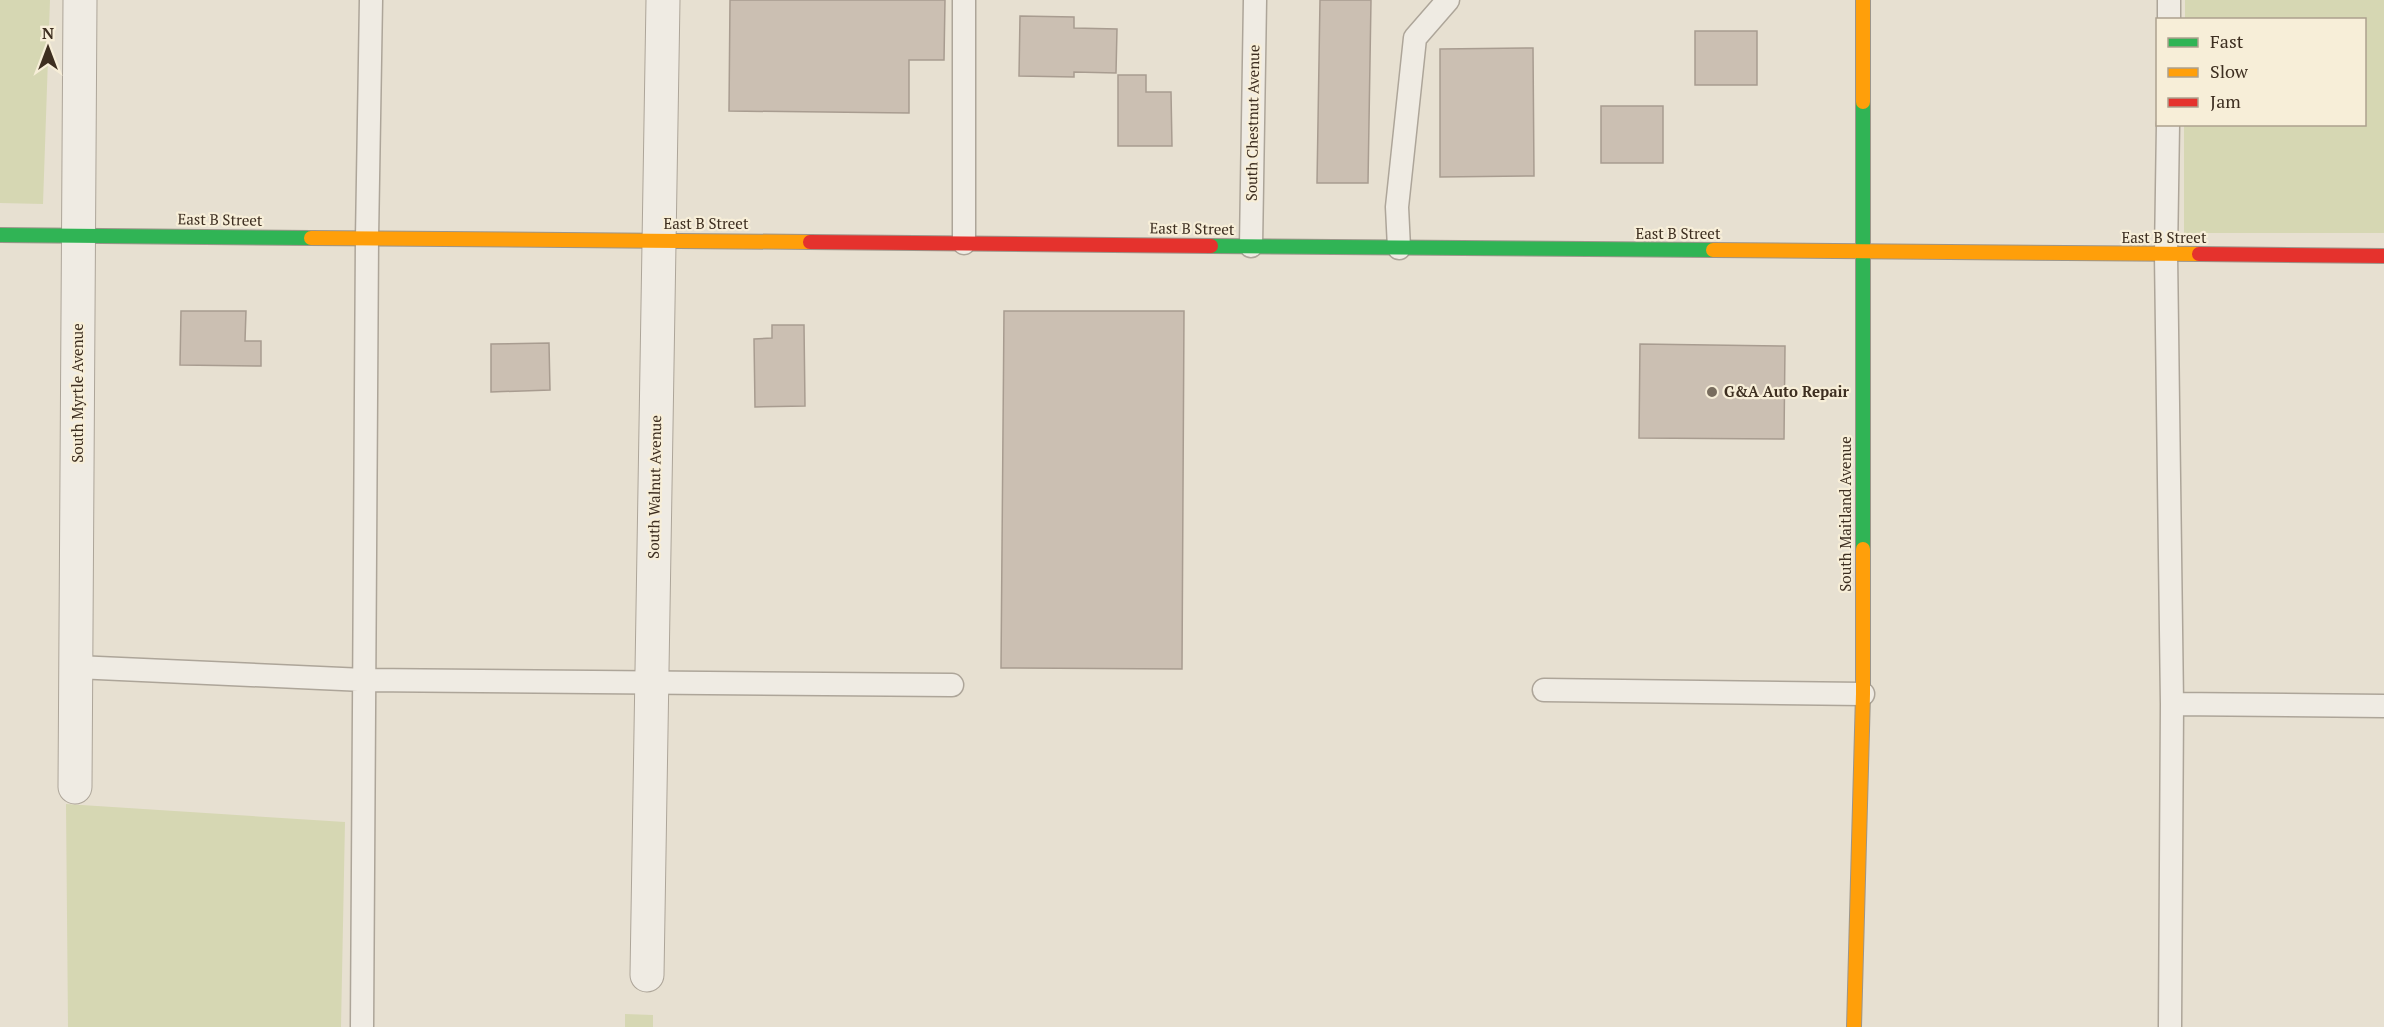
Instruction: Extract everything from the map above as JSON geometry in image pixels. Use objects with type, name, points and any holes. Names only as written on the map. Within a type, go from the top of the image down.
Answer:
[{"type":"street","name":"South Myrtle Avenue","points":[[75,787],[80,0]]},
{"type":"street","name":"South Walnut Avenue","points":[[647,975],[663,0]]},
{"type":"street","name":"South Maitland Avenue","points":[[1854,1027],[1863,694],[1863,0]]},
{"type":"street","name":"East B Street","points":[[0,235],[2384,256]]},
{"type":"lane","points":[[362,1027],[367,238],[371,0]]},
{"type":"lane","points":[[964,0],[964,243]]},
{"type":"lane","name":"South Chestnut Avenue","points":[[1251,246],[1255,0]]},
{"type":"lane","points":[[1399,248],[1397,207],[1415,38],[1448,0]]},
{"type":"lane","points":[[2169,0],[2169,18]]},
{"type":"lane","points":[[2168,126],[2166,254],[2172,704],[2170,1027]]},
{"type":"lane","points":[[76,667],[364,680],[951,686]]},
{"type":"lane","points":[[1544,690],[1863,694]]},
{"type":"lane","points":[[2172,704],[2384,706]]},
{"type":"green space","points":[[0,0],[50,0],[43,204],[0,203]]},
{"type":"green space","points":[[2185,0],[2384,0],[2384,233],[2184,233],[2184,126],[2366,126],[2366,18],[2185,18]]},
{"type":"green space","points":[[66,804],[345,822],[341,1027],[68,1027]]},
{"type":"green space","points":[[625,1014],[653,1015],[653,1027],[625,1027]]},
{"type":"building","points":[[730,0],[945,0],[944,60],[909,60],[909,113],[729,111]]},
{"type":"building","points":[[1320,0],[1371,0],[1368,183],[1317,183]]},
{"type":"building","points":[[1020,16],[1074,17],[1074,28],[1117,29],[1116,73],[1074,72],[1074,77],[1019,76]]},
{"type":"building","points":[[1695,31],[1757,31],[1757,85],[1695,85]]},
{"type":"building","points":[[1533,48],[1534,176],[1440,177],[1440,49]]},
{"type":"building","points":[[1118,75],[1146,75],[1146,92],[1171,92],[1172,146],[1118,146]]},
{"type":"building","points":[[1601,106],[1663,106],[1663,163],[1601,163]]},
{"type":"building","points":[[181,311],[246,311],[245,341],[261,341],[261,366],[180,365]]},
{"type":"building","points":[[1004,311],[1184,311],[1182,669],[1001,668]]},
{"type":"building","points":[[772,325],[804,325],[805,406],[755,407],[754,339],[772,338]]},
{"type":"building","points":[[549,343],[550,390],[491,392],[491,344]]},
{"type":"building","name":"G&A Auto Repair","points":[[1640,344],[1785,346],[1784,439],[1639,438]]},
{"type":"traffic: fast","points":[[1863,102],[1863,549]]},
{"type":"traffic: fast","points":[[0,235],[311,238]]},
{"type":"traffic: fast","points":[[1211,246],[1713,250]]},
{"type":"traffic: slow","points":[[1863,0],[1863,102]]},
{"type":"traffic: slow","points":[[311,238],[810,242]]},
{"type":"traffic: slow","points":[[1713,250],[2199,254]]},
{"type":"traffic: slow","points":[[1854,1027],[1863,694],[1863,549]]},
{"type":"traffic: jam","points":[[810,242],[1211,246]]},
{"type":"traffic: jam","points":[[2199,254],[2384,256]]},
{"type":"place","name":"G&A Auto Repair","points":[[1712,392]]}]
